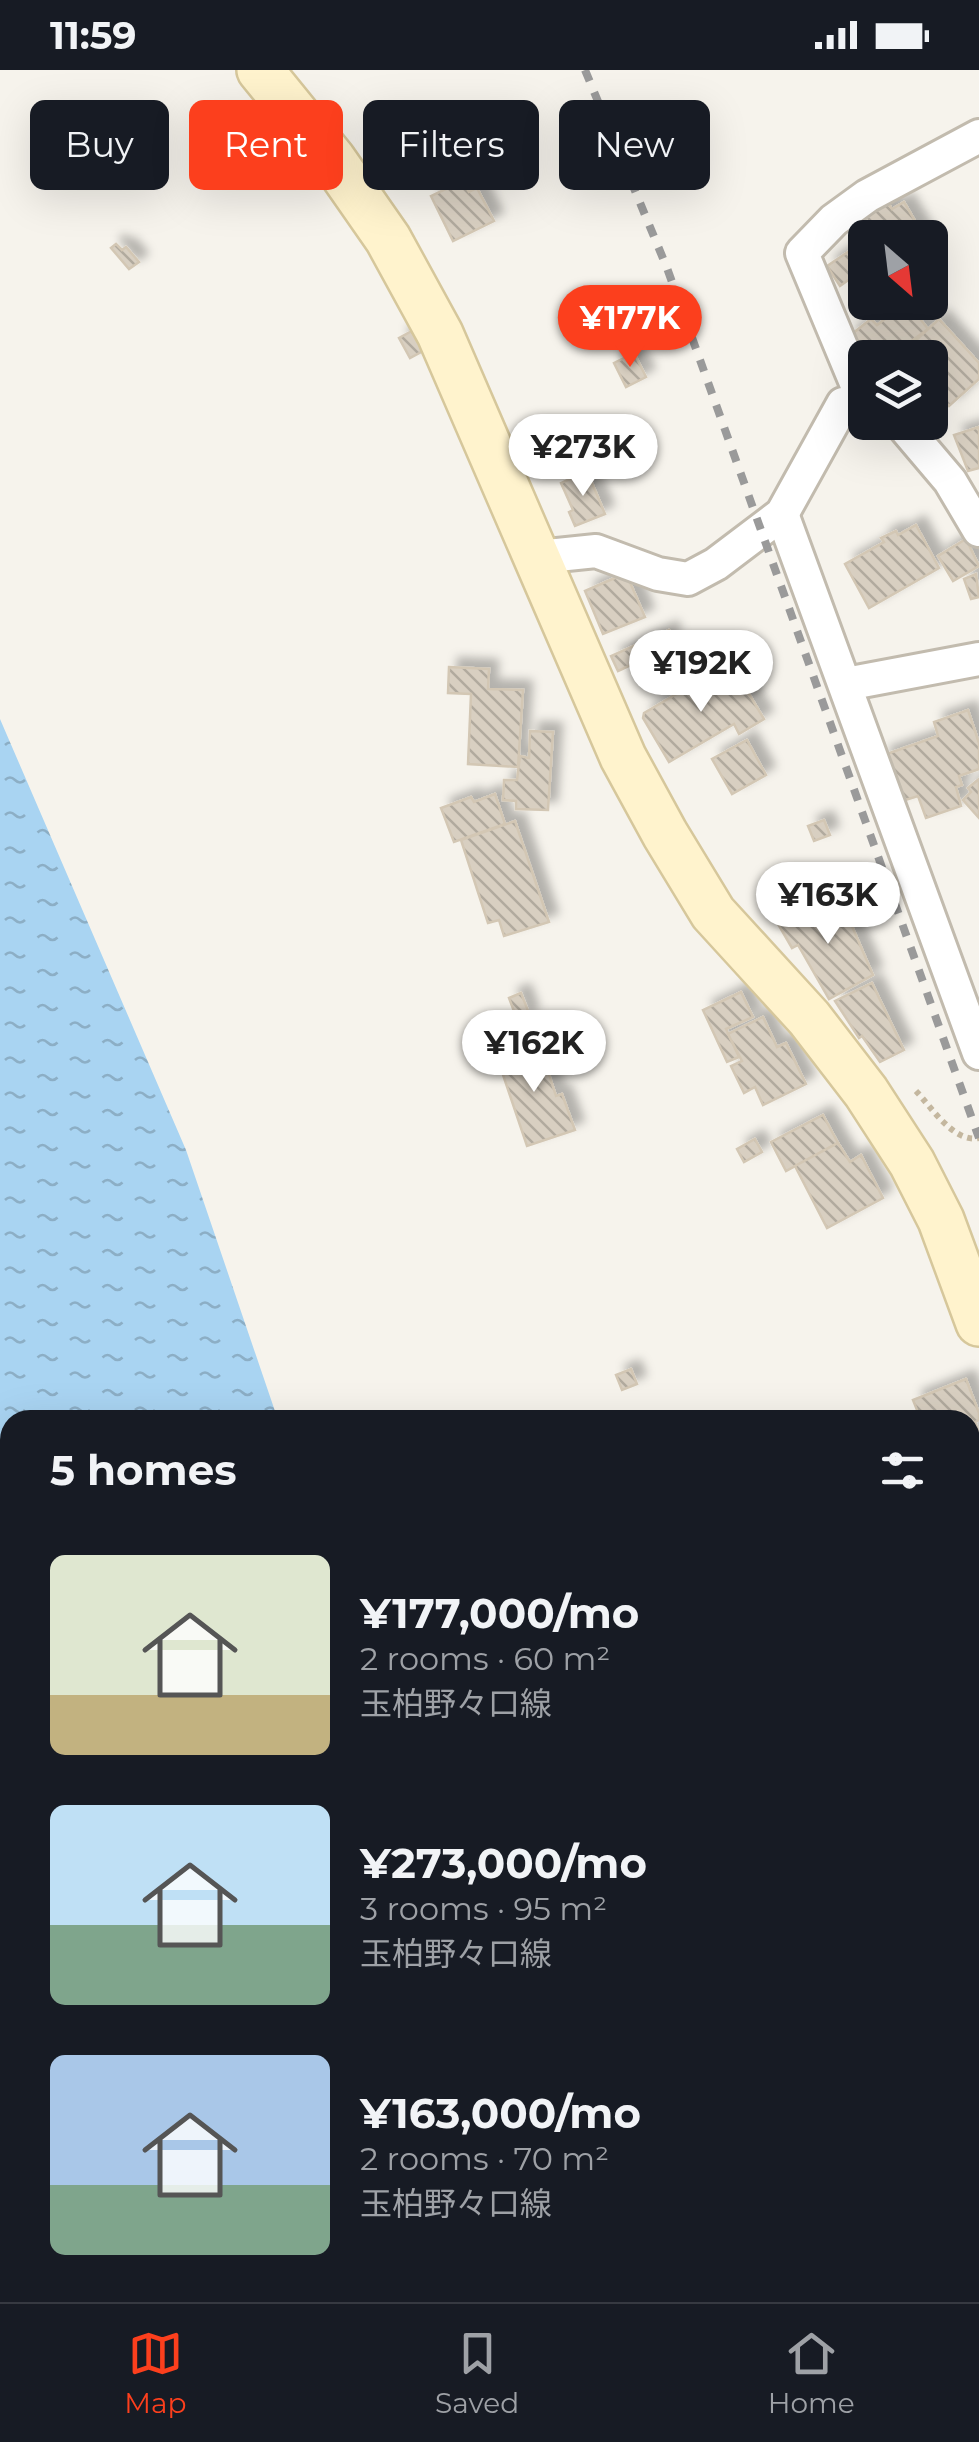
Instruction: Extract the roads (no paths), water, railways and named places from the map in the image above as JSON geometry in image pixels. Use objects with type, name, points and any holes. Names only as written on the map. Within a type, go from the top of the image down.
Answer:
[{"type":"main road","points":[[260,70],[334,160],[388,239],[440,334],[623,757],[664,834],[712,913],[808,1018],[866,1092],[912,1163],[940,1220],[979,1323]]},
{"type":"street","points":[[848,365],[802,253],[834,220],[867,196],[979,136]]},
{"type":"street","points":[[538,557],[596,551],[658,574],[688,579],[716,564],[782,514],[843,404],[848,405]]},
{"type":"street","points":[[915,440],[950,481],[979,530]]},
{"type":"street","points":[[782,514],[979,1053]]},
{"type":"street","points":[[846,684],[979,659]]},
{"type":"water","points":[[0,719],[186,1150],[275,1410],[0,1410]]},
{"type":"railway","points":[[585,70],[667,268],[979,1138]]}]
